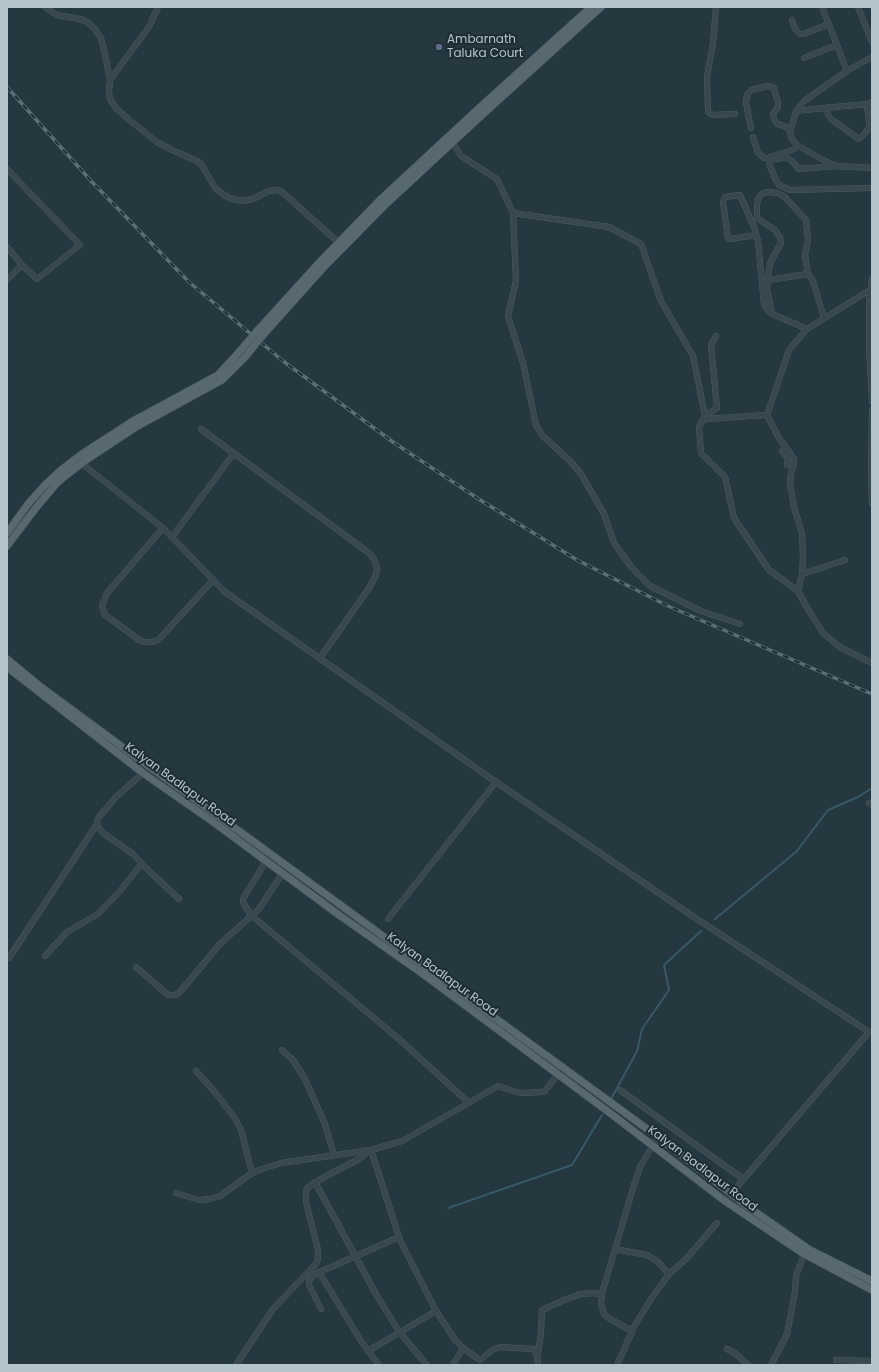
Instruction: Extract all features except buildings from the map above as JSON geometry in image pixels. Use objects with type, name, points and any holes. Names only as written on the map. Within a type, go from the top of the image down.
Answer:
[{"type":"main road","points":[[260,333],[353,236],[450,140],[591,7]]},
{"type":"main road","points":[[7,533],[28,504],[45,485],[79,461],[136,427],[213,386],[231,372],[260,333],[338,242],[380,200],[601,7]]},
{"type":"main road","points":[[7,546],[34,509],[79,461]]},
{"type":"main road","name":"Kalyan Badlapur Road","points":[[7,659],[41,687],[268,857],[282,874],[322,903],[563,1068],[658,1137],[806,1251],[872,1281]]},
{"type":"main road","name":"Kalyan Badlapur Road","points":[[7,667],[143,773],[327,895],[458,995],[558,1075],[653,1145],[725,1201],[872,1290]]},
{"type":"main road","points":[[116,752],[120,745]]},
{"type":"main road","points":[[322,903],[327,895]]},
{"type":"main road","points":[[610,1113],[614,1106]]},
{"type":"street","points":[[45,7],[57,15],[80,18],[94,28],[101,38],[105,55],[110,80],[109,95],[116,108],[128,119],[157,142],[201,164],[216,189],[224,195],[232,199],[243,201],[253,199],[269,191],[281,191],[338,242]]},
{"type":"street","points":[[110,80],[149,27],[158,7]]},
{"type":"street","points":[[716,7],[713,43],[707,77],[708,112],[714,115],[735,114]]},
{"type":"street","points":[[822,7],[847,70]]},
{"type":"street","points":[[858,7],[872,42]]},
{"type":"street","points":[[792,20],[795,29],[800,34],[804,34],[829,24]]},
{"type":"street","points":[[804,58],[837,45]]},
{"type":"street","points":[[790,134],[796,111],[804,101],[847,70],[872,57]]},
{"type":"street","points":[[751,128],[746,103],[747,95],[751,90],[768,86],[772,87],[774,88],[778,103],[778,106],[773,114],[776,123],[788,128],[792,139],[797,145],[836,166]]},
{"type":"street","points":[[796,111],[870,103],[867,111],[871,123],[870,126],[859,139],[831,119],[824,108]]},
{"type":"street","points":[[753,137],[758,152],[764,158],[789,151],[794,149],[797,145]]},
{"type":"street","points":[[450,140],[461,156],[497,179],[513,213],[516,281],[508,316],[523,363],[536,425],[542,435],[572,463],[580,474],[604,514],[614,543],[632,568],[650,586],[700,610],[740,624]]},
{"type":"street","points":[[872,168],[836,166],[799,168],[786,157],[770,160],[770,164],[779,185],[790,190],[872,188]]},
{"type":"street","points":[[7,169],[80,245],[37,279],[22,265],[7,247]]},
{"type":"street","points":[[772,314],[767,289],[768,280],[771,261],[781,243],[780,237],[775,230],[757,218],[757,204],[759,197],[763,193],[777,193],[784,196],[806,220],[808,240],[805,255],[808,274],[813,282],[824,318]]},
{"type":"street","points":[[756,236],[728,238],[723,202],[725,197],[740,195],[758,241],[764,304],[770,313],[807,329]]},
{"type":"street","points":[[513,213],[609,227],[641,244],[661,301],[692,356],[704,417]]},
{"type":"street","points":[[7,280],[22,265]]},
{"type":"street","points":[[768,280],[808,274]]},
{"type":"street","points":[[872,280],[870,290],[869,347],[872,401]]},
{"type":"street","points":[[787,464],[788,459],[785,451],[767,414],[789,350],[807,329],[870,290]]},
{"type":"street","points":[[716,336],[711,345],[717,408],[704,417],[699,428],[701,453],[725,478],[734,518],[769,570],[798,591],[823,633],[840,647],[872,663]]},
{"type":"street","points":[[872,410],[872,504]]},
{"type":"street","points":[[704,417],[767,414]]},
{"type":"street","points":[[201,429],[369,553],[374,559],[377,567],[376,574],[369,588],[320,658]]},
{"type":"street","points":[[776,450],[785,451],[794,459],[790,484],[794,507],[802,534],[803,558],[802,574],[798,591]]},
{"type":"street","points":[[172,537],[234,453]]},
{"type":"street","points":[[79,461],[163,528],[225,592],[496,782],[691,915],[871,1031],[725,1201]]},
{"type":"street","points":[[163,528],[107,593],[102,606],[105,615],[138,639],[145,642],[151,642],[160,637],[213,580]]},
{"type":"street","points":[[802,574],[845,560]]},
{"type":"street","points":[[9,958],[97,824],[99,817],[116,797],[143,773]]},
{"type":"street","points":[[388,919],[496,782]]},
{"type":"street","points":[[97,824],[101,830],[133,854],[179,899]]},
{"type":"street","points":[[268,857],[243,899],[244,906],[252,916],[399,1039],[468,1103]]},
{"type":"street","points":[[45,956],[67,932],[92,918],[101,911],[120,891],[142,863]]},
{"type":"street","points":[[136,967],[168,995],[176,995],[220,944],[252,916],[267,899],[282,874]]},
{"type":"street","points":[[282,1050],[293,1060],[304,1077],[325,1124],[334,1155]]},
{"type":"street","points":[[176,1193],[199,1200],[210,1199],[220,1196],[252,1173],[281,1163],[370,1150],[402,1141],[498,1086],[520,1093],[544,1092],[563,1068]]},
{"type":"street","points":[[196,1072],[215,1092],[236,1120],[241,1130],[252,1173]]},
{"type":"street","points":[[620,1090],[743,1179]]},
{"type":"street","points":[[632,1331],[604,1314],[601,1303],[602,1295],[641,1165],[658,1137]]},
{"type":"street","points":[[236,1365],[273,1309],[316,1264],[318,1259],[318,1250],[306,1202],[307,1188],[315,1182],[361,1158],[370,1150]]},
{"type":"street","points":[[370,1150],[399,1237],[436,1311],[463,1348],[479,1363],[494,1350],[506,1346],[534,1349],[538,1355]]},
{"type":"street","points":[[315,1182],[376,1296],[400,1333],[427,1365]]},
{"type":"street","points":[[617,1365],[632,1331],[651,1298],[669,1274],[687,1258],[717,1223]]},
{"type":"street","points":[[321,1309],[309,1281],[313,1275],[399,1237]]},
{"type":"street","points":[[615,1249],[647,1255],[657,1261],[669,1274]]},
{"type":"street","points":[[771,1365],[787,1334],[795,1292],[796,1276],[806,1251]]},
{"type":"street","points":[[319,1272],[361,1341],[379,1365]]},
{"type":"street","points":[[538,1365],[542,1310],[580,1294],[595,1293],[602,1295]]},
{"type":"street","points":[[368,1351],[436,1311]]},
{"type":"street","points":[[453,1365],[463,1348]]},
{"type":"street","points":[[727,1349],[735,1353],[748,1365]]},
{"type":"street","points":[[836,1360],[857,1362],[872,1361]]},
{"type":"waterway","points":[[715,919],[797,851],[828,810],[858,797],[872,788]]},
{"type":"waterway","points":[[610,1101],[637,1051],[642,1029],[669,990],[664,965],[701,931]]},
{"type":"waterway","points":[[448,1208],[572,1165],[602,1115]]},
{"type":"railway","points":[[7,87],[92,182],[189,282],[283,361],[393,442],[477,498],[577,560],[668,606],[872,694]]},
{"type":"place","name":"Ambarnath Taluka Court","points":[[439,47]]}]
